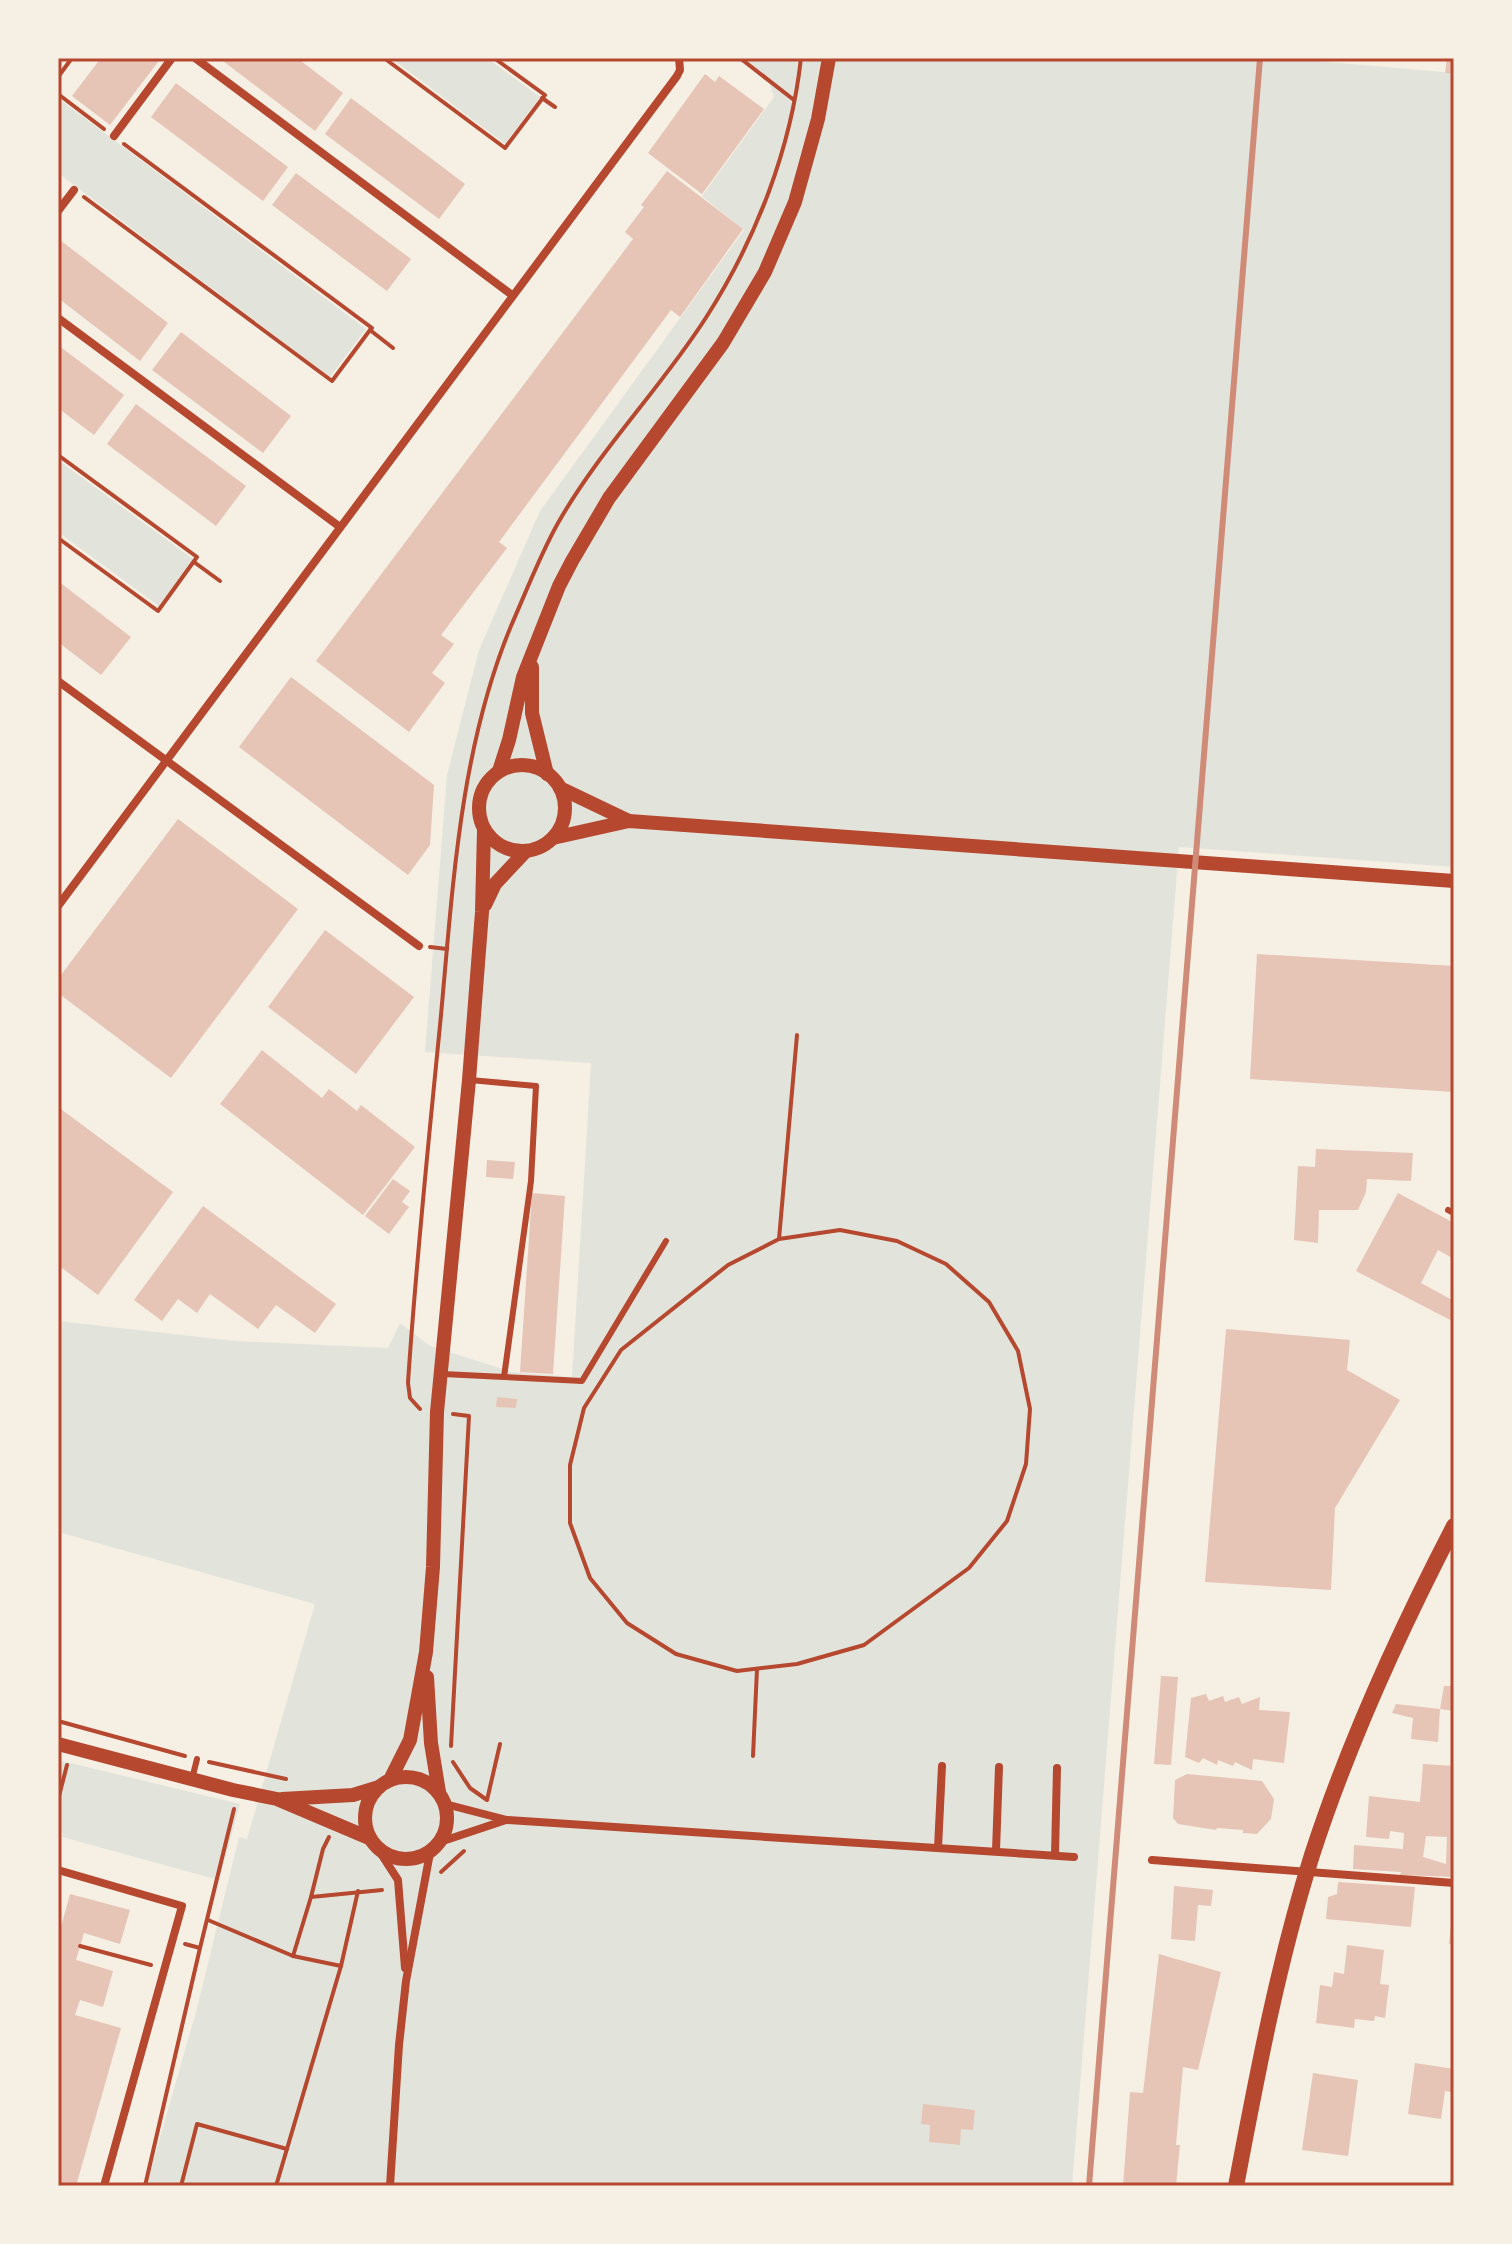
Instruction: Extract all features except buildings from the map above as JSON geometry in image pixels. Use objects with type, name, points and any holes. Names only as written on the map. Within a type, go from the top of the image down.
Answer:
[{"type":"main road","points":[[1236,2186],[1259,2070],[1307,1874],[1375,1686],[1454,1526]]},
{"type":"street","points":[[114,136],[172,58]]},
{"type":"street","points":[[195,58],[512,295]]},
{"type":"street","points":[[58,906],[677,76],[679,58]]},
{"type":"street","points":[[499,771],[523,677],[559,586],[609,498],[723,343],[765,272],[795,202],[818,119],[829,58]]},
{"type":"street","points":[[58,211],[74,190]]},
{"type":"street","points":[[58,318],[340,527]]},
{"type":"street","points":[[534,651],[532,713],[547,774]]},
{"type":"street","points":[[58,681],[419,946]]},
{"type":"street","points":[[406,1981],[398,1880],[374,1844],[365,1825],[365,1811],[370,1797],[385,1783],[410,1740],[426,1652],[433,1567],[437,1412],[482,912],[484,830],[478,809],[490,778],[499,771],[519,765],[547,774],[560,788],[564,798],[564,819],[553,838]]},
{"type":"street","points":[[560,788],[629,821]]},
{"type":"street","points":[[484,830],[506,849],[525,852],[537,849],[553,838],[629,821],[1454,881]]},
{"type":"street","points":[[482,912],[495,884],[525,852]]},
{"type":"street","points":[[390,2186],[406,1981],[435,1848],[446,1831],[448,1817],[431,1743],[426,1652]]},
{"type":"street","points":[[58,1744],[277,1799],[374,1844],[390,1857],[404,1860],[418,1859],[435,1848],[507,1820]]},
{"type":"street","points":[[938,1848],[942,1766]]},
{"type":"street","points":[[996,1851],[999,1767]]},
{"type":"street","points":[[1055,1855],[1057,1768]]},
{"type":"street","points":[[277,1799],[353,1795],[403,1777],[417,1778],[429,1783],[442,1798],[507,1820],[1074,1857]]},
{"type":"street","points":[[1152,1860],[1454,1883]]},
{"type":"street","points":[[58,1872],[182,1906],[104,2186]]},
{"type":"lane","points":[[469,1080],[536,1086],[531,1181],[504,1377]]},
{"type":"lane","points":[[440,1373],[582,1381],[666,1241]]},
{"type":"lane","points":[[192,1779],[197,1759]]},
{"type":"path","points":[[58,77],[72,58]]},
{"type":"path","points":[[386,59],[505,148],[545,95],[494,58]]},
{"type":"path","points":[[740,58],[794,100]]},
{"type":"path","points":[[500,1744],[487,1800],[470,1788],[460,1773],[453,1761],[451,1744],[469,1416],[420,1409],[410,1398],[408,1383],[447,949],[461,823],[476,736],[492,678],[510,630],[558,523],[590,474],[706,317],[748,244],[771,185],[794,100],[801,58]]},
{"type":"path","points":[[58,94],[372,328],[370,330],[393,348]]},
{"type":"path","points":[[542,98],[555,107]]},
{"type":"path","points":[[74,190],[332,381],[370,330]]},
{"type":"path","points":[[58,455],[197,557],[158,611],[58,538]]},
{"type":"path","points":[[194,562],[220,581]]},
{"type":"path","points":[[779,1239],[797,1035]]},
{"type":"path","points":[[840,1230],[897,1241],[946,1264],[989,1302],[1018,1351],[1030,1409],[1026,1464],[1007,1521],[969,1568],[864,1645],[797,1664],[757,1669],[737,1671],[676,1654],[627,1623],[590,1578],[570,1523],[570,1465],[584,1408],[621,1350],[728,1265],[779,1239],[840,1230]]},
{"type":"path","points":[[753,1756],[757,1669]]},
{"type":"path","points":[[58,1721],[270,1778]]},
{"type":"path","points":[[58,1800],[68,1765]]},
{"type":"path","points":[[145,2186],[219,1865],[240,1791]]},
{"type":"path","points":[[438,1875],[471,1846]]},
{"type":"path","points":[[293,1956],[323,1849]]},
{"type":"path","points":[[311,1897],[382,1890]]},
{"type":"path","points":[[276,2186],[341,1966],[358,1891]]},
{"type":"path","points":[[208,1920],[293,1956],[341,1966]]},
{"type":"path","points":[[173,1941],[200,1948]]},
{"type":"path","points":[[80,1946],[165,1969]]},
{"type":"path","points":[[181,2186],[197,2124],[287,2149]]},
{"type":"shaded area","points":[[391,58],[487,58],[540,97],[505,144]]},
{"type":"shaded area","points":[[735,58],[1283,58],[1454,73],[1454,867],[1179,847],[1072,2186],[146,2186],[196,2012],[239,1837],[247,1839],[315,1604],[58,1532],[58,1321],[235,1341],[388,1348],[400,1323],[430,1346],[512,1372],[572,1377],[591,1063],[425,1052],[447,775],[479,650],[540,511],[744,230],[702,196],[774,97],[769,83]]},
{"type":"shaded area","points":[[58,98],[366,329],[330,377],[58,173]]},
{"type":"shaded area","points":[[58,460],[193,559],[159,606],[58,532]]},
{"type":"shaded area","points":[[58,1760],[240,1804],[219,1880],[62,1837],[63,1833],[58,1831]]},
{"type":"railway","points":[[1089,2186],[1260,58]]}]
